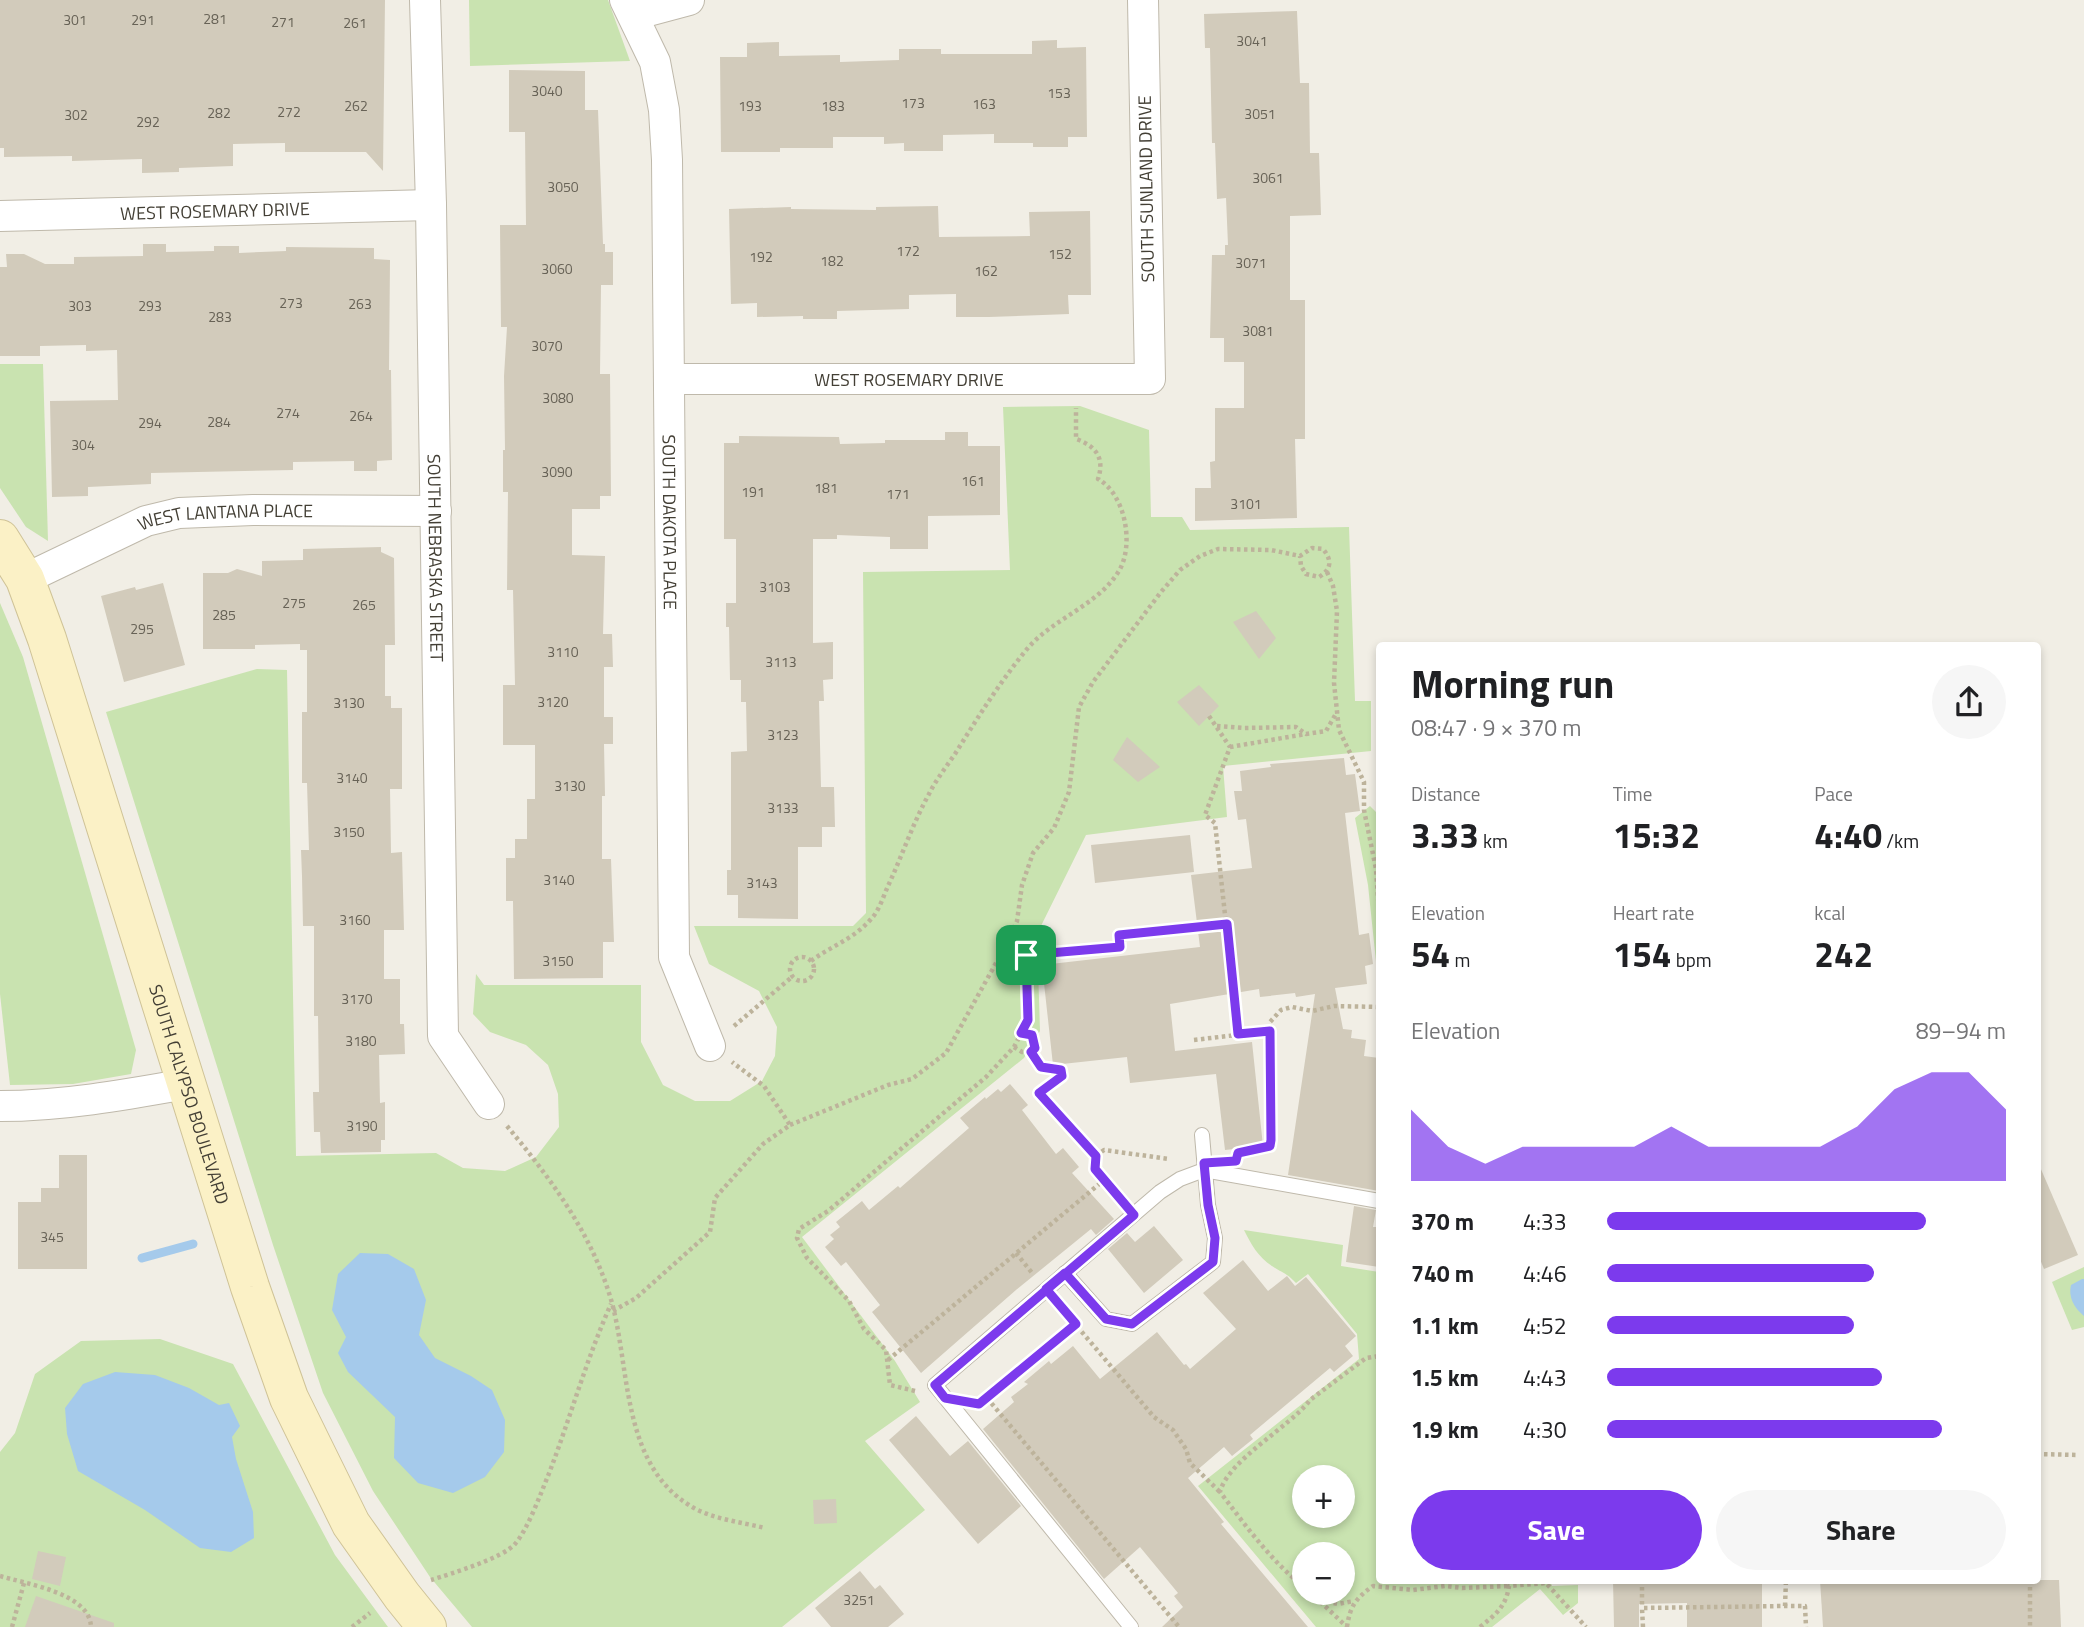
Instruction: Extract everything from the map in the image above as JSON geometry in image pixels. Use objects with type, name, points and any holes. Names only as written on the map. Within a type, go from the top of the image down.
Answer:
[{"type":"street","name":"SOUTH NEBRASKA STREET","points":[[425,0],[431,205],[443,1036],[489,1104]]},
{"type":"street","points":[[629,8],[689,0]]},
{"type":"street","name":"SOUTH SUNLAND DRIVE","points":[[1143,0],[1150,379]]},
{"type":"street","name":"SOUTH DAKOTA PLACE","points":[[629,8],[655,62],[664,110],[667,160],[674,957],[710,1046]]},
{"type":"street","name":"WEST ROSEMARY DRIVE","points":[[0,216],[431,205]]},
{"type":"street","name":"WEST ROSEMARY DRIVE","points":[[668,379],[1150,379]]},
{"type":"street","name":"WEST LANTANA PLACE","points":[[25,579],[146,522],[179,513],[253,510],[436,511]]},
{"type":"street","name":"SOUTH CALYPSO BOULEVARD","points":[[0,539],[25,579],[47,639],[254,1299],[289,1398],[351,1524],[427,1627]]},
{"type":"street","points":[[0,1106],[37,1106],[87,1101],[186,1084]]},
{"type":"lane","points":[[1065,1273],[1106,1319],[1132,1324],[1213,1262],[1215,1238],[1208,1205],[1202,1135]]},
{"type":"lane","points":[[1131,1627],[935,1385],[1134,1215],[1180,1178],[1204,1167],[1230,1175],[1376,1200]]},
{"type":"path","points":[[811,961],[824,951],[855,936],[874,916],[929,794],[982,707],[1030,646],[1103,589],[1120,569],[1126,549],[1126,532],[1120,507],[1108,484],[1098,479],[1101,470],[1100,457],[1090,444],[1076,439],[1076,379]]},
{"type":"path","points":[[613,1311],[645,1292],[710,1232],[715,1198],[763,1143],[790,1125],[878,1088],[912,1079],[946,1053],[1005,948],[1017,921],[1022,885],[1033,853],[1054,828],[1069,792],[1079,707],[1093,682],[1180,570],[1200,556],[1218,550],[1271,550],[1300,555],[1312,548],[1322,549],[1328,555],[1330,565],[1327,572],[1319,577],[1306,574],[1301,566],[1300,555]]},
{"type":"path","points":[[1327,572],[1338,611],[1334,684],[1339,730],[1364,782],[1364,810],[1376,869]]},
{"type":"path","points":[[1230,747],[1326,731],[1338,712]]},
{"type":"path","points":[[1209,716],[1230,747]]},
{"type":"path","points":[[1216,726],[1297,727],[1306,734]]},
{"type":"path","points":[[1230,747],[1205,815],[1215,823],[1238,1034]]},
{"type":"path","points":[[1005,948],[1026,955],[1120,947],[1119,935],[1227,924]]},
{"type":"path","points":[[1026,955],[1028,1020],[1014,1047],[985,1077],[895,1154],[828,1210],[799,1229],[797,1238],[807,1258],[849,1301],[864,1329],[886,1350],[890,1385],[979,1404],[1076,1324]]},
{"type":"path","points":[[804,957],[811,961],[814,968],[810,978],[803,982],[792,977],[790,969],[793,962],[804,957]]},
{"type":"path","points":[[790,1125],[764,1086],[710,1046],[792,977]]},
{"type":"path","points":[[1230,1175],[1238,1153],[1270,1146],[1270,1022],[1281,1010],[1292,1007],[1312,1011],[1334,1006],[1376,1007]]},
{"type":"path","points":[[1194,1040],[1270,1031]]},
{"type":"path","points":[[1014,1047],[1022,1052],[1031,1052],[1035,1048],[1032,1035],[1021,1033]]},
{"type":"path","points":[[1031,1052],[1041,1067],[1061,1070],[1062,1076],[1039,1093],[1096,1156],[1095,1169],[1134,1215]]},
{"type":"path","points":[[489,1104],[538,1162],[580,1226],[597,1262],[612,1303],[631,1409],[644,1449],[664,1485],[690,1506],[723,1518],[765,1528]]},
{"type":"path","points":[[1096,1156],[1104,1150],[1204,1167]]},
{"type":"path","points":[[887,1360],[1104,1180]]},
{"type":"path","points":[[1046,1289],[1154,1417],[1173,1430],[1186,1449],[1190,1463],[1220,1492],[1292,1578]]},
{"type":"path","points":[[431,1580],[467,1570],[514,1546],[537,1503],[565,1431],[591,1350],[612,1303]]},
{"type":"path","points":[[1220,1492],[1234,1470],[1273,1433],[1303,1410],[1310,1400],[1366,1358],[1376,1356]]},
{"type":"path","points":[[987,1398],[1179,1627]]},
{"type":"path","points":[[2041,1454],[2078,1455]]},
{"type":"path","points":[[0,1576],[58,1592],[76,1601],[91,1620],[91,1627]]},
{"type":"path","points":[[12,1627],[24,1583]]},
{"type":"path","points":[[1355,1600],[1376,1583]]},
{"type":"path","points":[[1397,1584],[1401,1589]]},
{"type":"path","points":[[1373,1586],[1413,1590],[1445,1586],[1462,1588],[1534,1584]]},
{"type":"path","points":[[1547,1584],[1586,1627]]},
{"type":"path","points":[[1642,1584],[1643,1627]]},
{"type":"path","points":[[1784,1606],[1786,1584]]},
{"type":"path","points":[[2030,1584],[2031,1627]]},
{"type":"path","points":[[1479,1627],[1501,1610],[1508,1598],[1509,1586]]},
{"type":"path","points":[[1324,1605],[1347,1627],[1352,1605]]},
{"type":"path","points":[[1642,1608],[1805,1606],[1806,1627]]},
{"type":"path","points":[[352,1627],[370,1613]]},
{"type":"green space","points":[[469,0],[608,0],[630,61],[470,66]]},
{"type":"green space","points":[[0,364],[43,364],[48,541],[26,527],[0,488]]},
{"type":"green space","points":[[1080,406],[1149,430],[1151,517],[1182,517],[1190,530],[1349,527],[1355,701],[1371,701],[1371,751],[1223,766],[1227,817],[1086,835],[1037,934],[1040,1031],[1024,1058],[802,1237],[895,1361],[920,1402],[865,1441],[925,1510],[782,1627],[472,1627],[430,1577],[373,1491],[323,1393],[273,1245],[106,712],[257,669],[287,670],[296,1156],[436,1153],[463,1168],[505,1171],[536,1157],[559,1127],[558,1094],[548,1065],[526,1045],[490,1032],[473,1014],[476,974],[484,985],[641,985],[641,1042],[663,1085],[695,1101],[730,1101],[762,1081],[775,1056],[777,1027],[759,991],[709,964],[694,926],[853,926],[866,913],[863,572],[1010,570],[1003,407]]},
{"type":"green space","points":[[0,603],[23,657],[136,1050],[131,1074],[73,1084],[10,1085],[0,994]]},
{"type":"green space","points":[[1370,806],[1376,812],[1376,961],[1368,885],[1355,818]]},
{"type":"green space","points":[[1244,1230],[1343,1245],[1341,1266],[1376,1272],[1376,1584],[1578,1585],[1578,1603],[1563,1615],[1540,1589],[1492,1627],[1316,1627],[1298,1605],[1355,1605],[1355,1542],[1292,1542],[1292,1598],[1198,1486],[1359,1359],[1357,1334],[1308,1274],[1296,1283],[1263,1259]]},
{"type":"green space","points":[[2084,1267],[2084,1327],[2072,1330],[2052,1282]]},
{"type":"green space","points":[[160,1339],[233,1364],[335,1555],[388,1627],[0,1627],[0,1452],[15,1433],[35,1374],[81,1341]]},
{"type":"water","points":[[360,1253],[388,1254],[414,1269],[426,1300],[419,1335],[435,1358],[492,1390],[505,1420],[504,1452],[485,1477],[453,1493],[418,1483],[394,1458],[395,1417],[348,1372],[338,1353],[346,1337],[332,1310],[338,1274]]},
{"type":"water","points":[[2082,1279],[2084,1316],[2075,1306],[2070,1294],[2071,1285]]},
{"type":"water","points":[[115,1372],[155,1375],[189,1388],[219,1405],[229,1403],[240,1426],[232,1437],[253,1512],[254,1538],[231,1552],[200,1548],[145,1510],[78,1471],[67,1434],[65,1408],[83,1384]]},
{"type":"building","points":[[0,0],[385,0],[383,171],[366,152],[285,152],[285,143],[233,144],[233,166],[179,168],[179,172],[142,173],[142,159],[72,161],[72,156],[4,157],[4,148],[0,148]]},
{"type":"building","points":[[1297,11],[1300,83],[1309,83],[1310,153],[1319,153],[1321,215],[1290,216],[1290,300],[1305,300],[1305,439],[1295,439],[1297,518],[1195,521],[1195,488],[1211,488],[1210,462],[1215,461],[1215,408],[1244,408],[1244,362],[1224,362],[1224,338],[1210,338],[1212,255],[1225,255],[1225,245],[1228,245],[1226,198],[1217,199],[1215,143],[1212,143],[1210,48],[1205,48],[1204,14]]},
{"type":"building","points":[[1057,40],[1057,48],[1086,47],[1087,137],[1068,137],[1068,147],[1033,147],[1033,143],[994,143],[994,134],[943,135],[943,151],[904,151],[904,143],[884,144],[884,137],[833,137],[833,148],[780,148],[780,152],[721,152],[720,57],[747,57],[747,43],[779,42],[779,56],[840,55],[840,62],[899,60],[899,49],[941,49],[941,54],[1032,54],[1032,41]]},
{"type":"building","points":[[509,70],[585,71],[585,110],[598,110],[603,244],[605,252],[613,252],[613,285],[601,285],[600,374],[610,374],[611,496],[600,496],[600,509],[572,509],[572,555],[605,556],[603,634],[612,634],[613,667],[604,667],[604,717],[613,717],[613,744],[604,744],[602,859],[611,859],[614,942],[603,942],[603,978],[514,979],[513,901],[506,901],[506,858],[515,858],[515,839],[527,839],[527,799],[535,799],[535,745],[503,745],[503,685],[515,685],[513,590],[507,590],[508,492],[503,492],[507,327],[501,327],[500,225],[526,225],[525,132],[509,132]]},
{"type":"building","points":[[938,206],[939,237],[1030,236],[1029,212],[1090,211],[1091,295],[1068,295],[1069,314],[989,317],[956,317],[956,294],[909,295],[909,309],[837,311],[837,319],[803,319],[803,316],[757,317],[757,303],[731,304],[729,209],[791,207],[876,210],[876,207]]},
{"type":"building","points":[[143,244],[166,244],[166,252],[214,251],[214,246],[239,246],[239,253],[286,251],[286,247],[374,248],[374,259],[390,260],[392,460],[377,461],[377,471],[354,471],[354,461],[293,462],[293,470],[151,473],[151,484],[88,487],[88,496],[52,497],[50,401],[118,400],[117,350],[86,351],[86,345],[40,346],[40,356],[0,356],[0,267],[7,267],[6,254],[24,254],[45,264],[74,264],[74,257],[143,256]]},
{"type":"building","points":[[945,432],[968,432],[968,446],[1000,446],[1000,515],[928,516],[928,549],[890,549],[890,537],[837,535],[837,539],[813,539],[813,643],[833,642],[833,679],[823,680],[824,701],[819,701],[821,787],[834,787],[835,827],[822,827],[822,847],[798,847],[798,919],[738,918],[738,895],[727,895],[727,870],[731,870],[731,752],[747,751],[746,702],[741,702],[741,680],[730,680],[726,603],[736,603],[736,539],[724,539],[724,443],[739,443],[739,436],[839,437],[840,444],[885,443],[885,440],[945,440]]},
{"type":"building","points":[[381,547],[381,552],[394,558],[395,645],[385,645],[385,696],[391,696],[391,708],[402,708],[402,789],[390,789],[391,853],[402,852],[404,930],[384,930],[384,979],[400,979],[400,1024],[404,1024],[405,1054],[379,1055],[380,1103],[385,1102],[385,1140],[381,1140],[381,1152],[321,1153],[320,1132],[314,1132],[313,1092],[319,1092],[318,1016],[314,1016],[314,926],[303,926],[301,850],[309,850],[307,783],[302,783],[302,712],[307,712],[307,650],[300,650],[300,644],[255,645],[255,649],[203,649],[203,573],[228,573],[237,569],[262,576],[262,561],[303,560],[303,549]]},
{"type":"building","points":[[163,583],[185,665],[124,682],[101,596]]},
{"type":"building","points":[[1256,611],[1276,638],[1259,659],[1233,622]]},
{"type":"building","points":[[1199,685],[1219,706],[1199,726],[1177,702]]},
{"type":"building","points":[[1127,737],[1160,767],[1138,782],[1113,760]]},
{"type":"building","points":[[1344,758],[1346,775],[1355,774],[1360,811],[1345,813],[1359,935],[1369,933],[1373,964],[1365,966],[1367,984],[1335,988],[1343,1029],[1352,1030],[1351,1038],[1366,1040],[1364,1056],[1376,1058],[1376,1190],[1288,1175],[1315,994],[1260,997],[1259,989],[1170,1004],[1175,1051],[1252,1042],[1263,1146],[1225,1150],[1216,1074],[1130,1083],[1127,1057],[1053,1065],[1042,965],[1200,947],[1191,875],[1252,868],[1246,819],[1238,820],[1234,791],[1242,791],[1240,771],[1271,767],[1270,764]]},
{"type":"building","points":[[1190,835],[1194,872],[1095,883],[1091,845]]},
{"type":"building","points":[[1010,1084],[1028,1105],[1022,1110],[1056,1154],[1063,1148],[1079,1167],[1072,1173],[1114,1219],[1096,1235],[1091,1229],[921,1373],[872,1312],[880,1305],[846,1262],[841,1266],[825,1247],[834,1239],[830,1235],[840,1227],[836,1222],[862,1201],[869,1210],[898,1186],[900,1188],[969,1128],[960,1118],[985,1097],[986,1099],[998,1089],[1001,1092]]},
{"type":"building","points":[[59,1155],[87,1155],[87,1269],[18,1269],[18,1202],[41,1202],[41,1188],[59,1188]]},
{"type":"building","points":[[2041,1169],[2078,1255],[2044,1269],[2041,1262]]},
{"type":"building","points":[[1354,1206],[1376,1210],[1373,1227],[1376,1227],[1376,1267],[1346,1262]]},
{"type":"building","points":[[1154,1226],[1183,1260],[1144,1293],[1108,1249],[1127,1233],[1135,1242]]},
{"type":"building","points":[[1243,1260],[1268,1291],[1287,1276],[1295,1286],[1306,1277],[1356,1336],[1345,1346],[1353,1356],[1334,1372],[1330,1368],[1250,1435],[1253,1439],[1232,1456],[1224,1447],[1188,1478],[1224,1522],[1221,1524],[1308,1627],[1162,1627],[1183,1607],[1174,1596],[1178,1593],[1140,1547],[1104,1579],[983,1429],[1014,1402],[1011,1397],[1028,1384],[1024,1382],[1049,1361],[1051,1364],[1073,1346],[1100,1379],[1157,1332],[1190,1369],[1236,1329],[1203,1293]]},
{"type":"building","points":[[916,1416],[950,1456],[968,1441],[1021,1506],[978,1544],[889,1440]]},
{"type":"building","points":[[836,1499],[837,1523],[814,1524],[813,1500]]},
{"type":"building","points":[[38,1551],[66,1557],[60,1586],[32,1579]]},
{"type":"building","points":[[860,1571],[875,1589],[880,1585],[904,1614],[888,1627],[831,1627],[815,1608]]},
{"type":"building","points":[[2041,1580],[2059,1580],[2061,1627],[1823,1627],[1820,1584],[2041,1584]]},
{"type":"building","points":[[1613,1584],[1762,1584],[1762,1627],[1687,1627],[1687,1603],[1639,1604],[1639,1627],[1614,1627]]},
{"type":"building","points":[[36,1596],[114,1623],[114,1627],[25,1627]]},
{"type":"waterway","points":[[142,1258],[193,1244]]},
{"type":"route","points":[[1026,955],[1028,1020],[1021,1033],[1032,1035],[1035,1048],[1031,1052],[1041,1067],[1061,1070],[1062,1076],[1039,1093],[1096,1156],[1095,1169],[1134,1215],[1046,1289],[935,1385],[945,1398],[979,1404],[1076,1324],[1046,1289],[1065,1273],[1106,1319],[1132,1324],[1213,1262],[1215,1238],[1208,1205],[1204,1163],[1236,1161],[1238,1153],[1270,1146],[1271,1140],[1270,1031],[1238,1034],[1227,924],[1119,935],[1120,947],[1026,955]]}]
